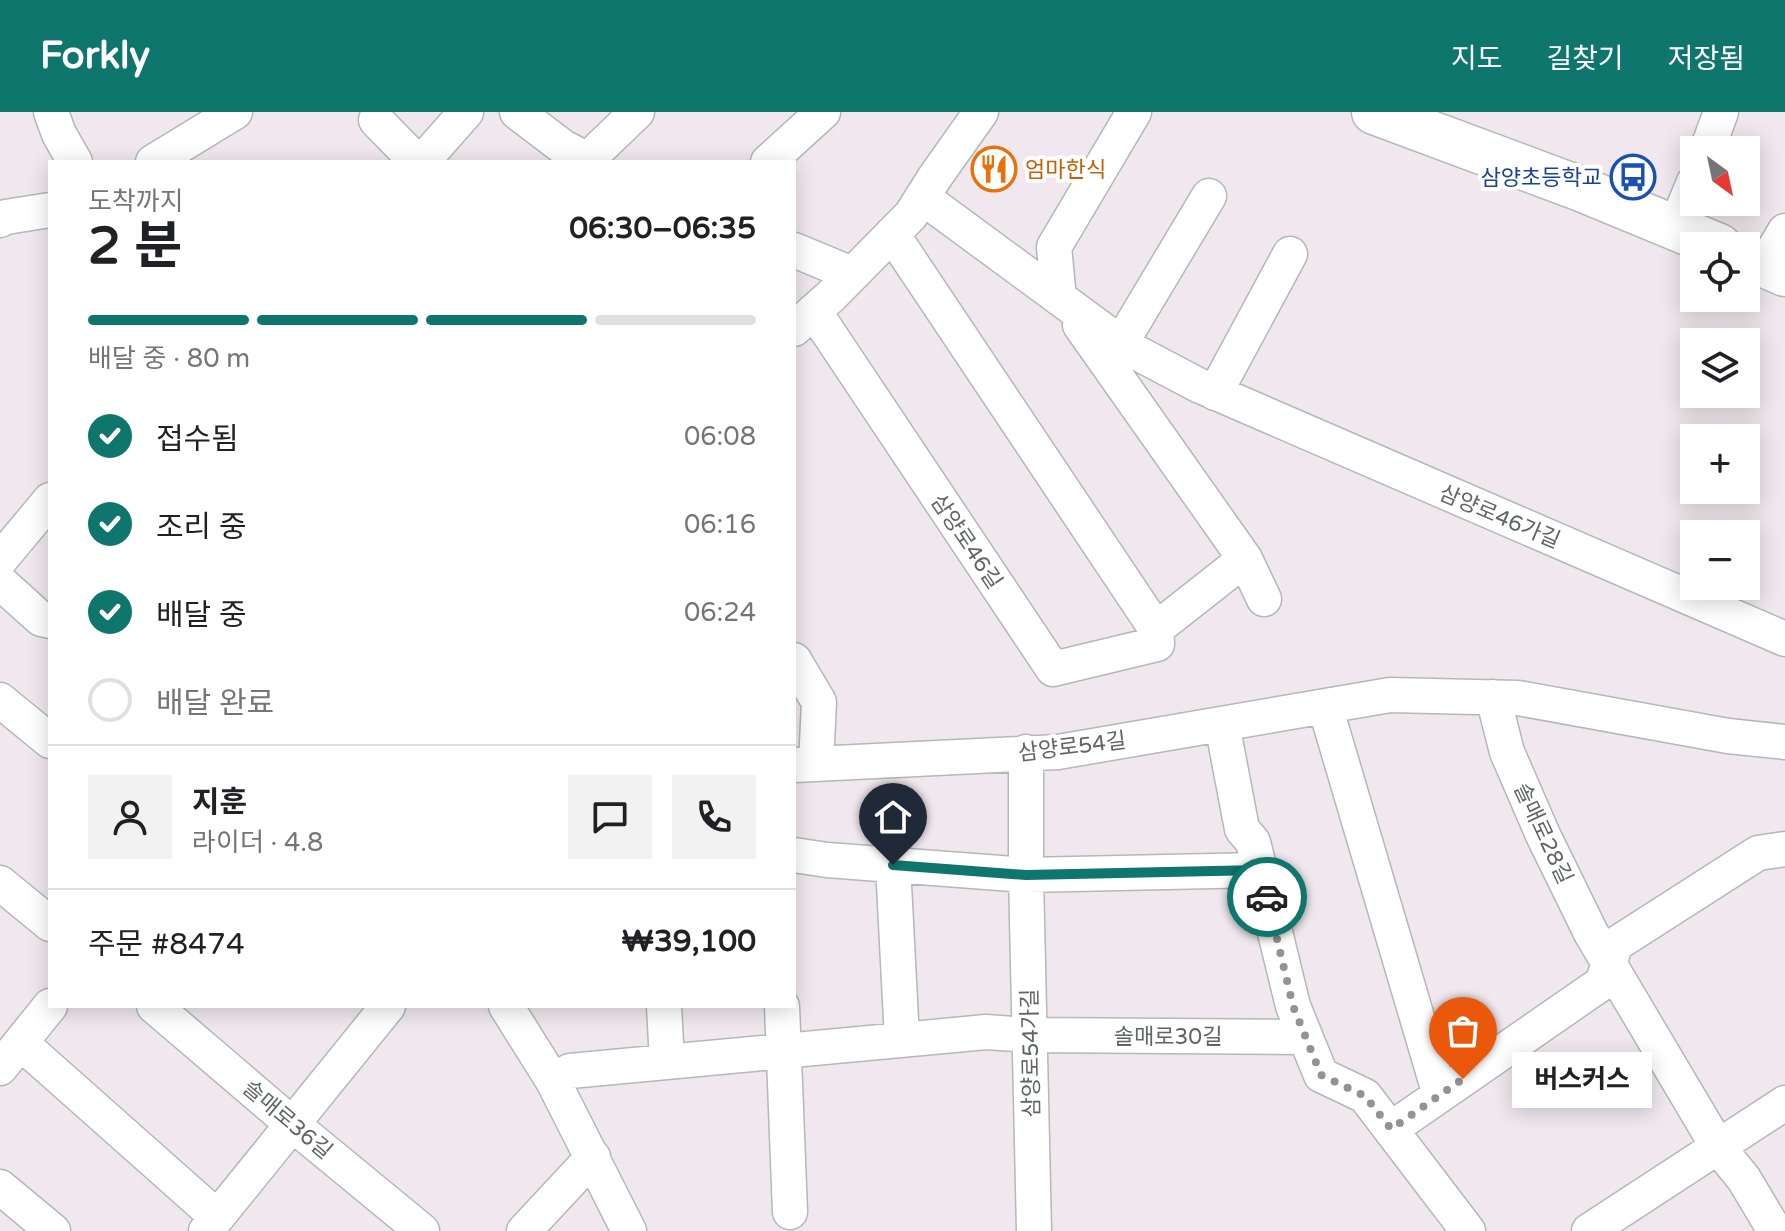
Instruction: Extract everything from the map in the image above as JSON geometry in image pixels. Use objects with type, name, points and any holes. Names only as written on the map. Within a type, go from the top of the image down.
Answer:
[{"type":"main road","points":[[1374,112],[1581,189],[1685,232]]},
{"type":"street","points":[[51,112],[74,160]]},
{"type":"street","points":[[156,160],[235,112]]},
{"type":"street","points":[[421,160],[466,112]]},
{"type":"street","points":[[517,112],[563,147],[586,160]]},
{"type":"street","points":[[589,160],[637,112]]},
{"type":"street","points":[[770,160],[823,112]]},
{"type":"street","name":"삼양로46길","points":[[981,112],[911,215],[804,320],[1053,669],[1157,644],[1156,629],[1245,559]]},
{"type":"street","points":[[1062,300],[1054,247],[1134,112]]},
{"type":"street","points":[[1712,136],[1721,112]]},
{"type":"street","points":[[376,120],[417,160]]},
{"type":"street","points":[[1121,343],[1209,196]]},
{"type":"street","name":"삼양로46가길","points":[[922,197],[1121,343],[1215,393],[1785,639]]},
{"type":"street","points":[[0,220],[48,210]]},
{"type":"street","points":[[1675,228],[1680,216]]},
{"type":"street","points":[[892,234],[1156,629]]},
{"type":"street","points":[[796,251],[852,274]]},
{"type":"street","points":[[1215,393],[1290,254]]},
{"type":"street","name":"삼양로46가길","points":[[1062,300],[1245,559],[1264,599]]},
{"type":"street","points":[[0,560],[48,502]]},
{"type":"street","points":[[0,582],[41,619],[48,621]]},
{"type":"street","name":"삼양로54길","points":[[796,663],[819,702],[805,764],[1058,752],[1390,695],[1518,698],[1728,736],[1785,742]]},
{"type":"street","name":"솔매로28길","points":[[1493,697],[1507,752],[1591,933],[1718,1147],[1744,1179],[1775,1231]]},
{"type":"street","points":[[0,700],[48,739]]},
{"type":"street","points":[[1325,706],[1440,1095]]},
{"type":"street","points":[[1222,724],[1242,829],[1253,842],[1293,1006],[1321,1075],[1365,1096],[1468,1231]]},
{"type":"street","name":"삼양로54가길","points":[[1026,752],[1034,1231]]},
{"type":"street","points":[[1391,1129],[1602,983],[1616,944],[1758,853],[1785,849]]},
{"type":"street","points":[[796,855],[1026,875],[1260,870]]},
{"type":"street","points":[[893,865],[902,1039]]},
{"type":"street","points":[[2,888],[48,922]]},
{"type":"street","points":[[48,1008],[11,1056],[212,1224],[386,1008]]},
{"type":"street","name":"솔매로36길","points":[[156,1008],[422,1231]]},
{"type":"street","points":[[507,1008],[553,1081],[629,1231]]},
{"type":"street","points":[[664,1008],[667,1062]]},
{"type":"street","points":[[782,1008],[790,1212]]},
{"type":"street","name":"솔매로30길","points":[[553,1081],[570,1071],[986,1032],[1305,1037]]},
{"type":"street","points":[[1589,1231],[1785,1103]]},
{"type":"street","points":[[524,1231],[593,1157]]},
{"type":"street","points":[[0,1187],[53,1231]]},
{"type":"way so far","points":[[1267,897],[1293,1006],[1321,1075],[1365,1096],[1391,1129],[1463,1079]]},
{"type":"place","name":"엄마한식","points":[[994,169]]},
{"type":"place","name":"삼양초등학교","points":[[1633,177]]},
{"type":"place","name":"버스커스","points":[[1463,1079]]},
{"type":"route","points":[[893,865],[1026,875],[1260,870],[1267,897]]}]
